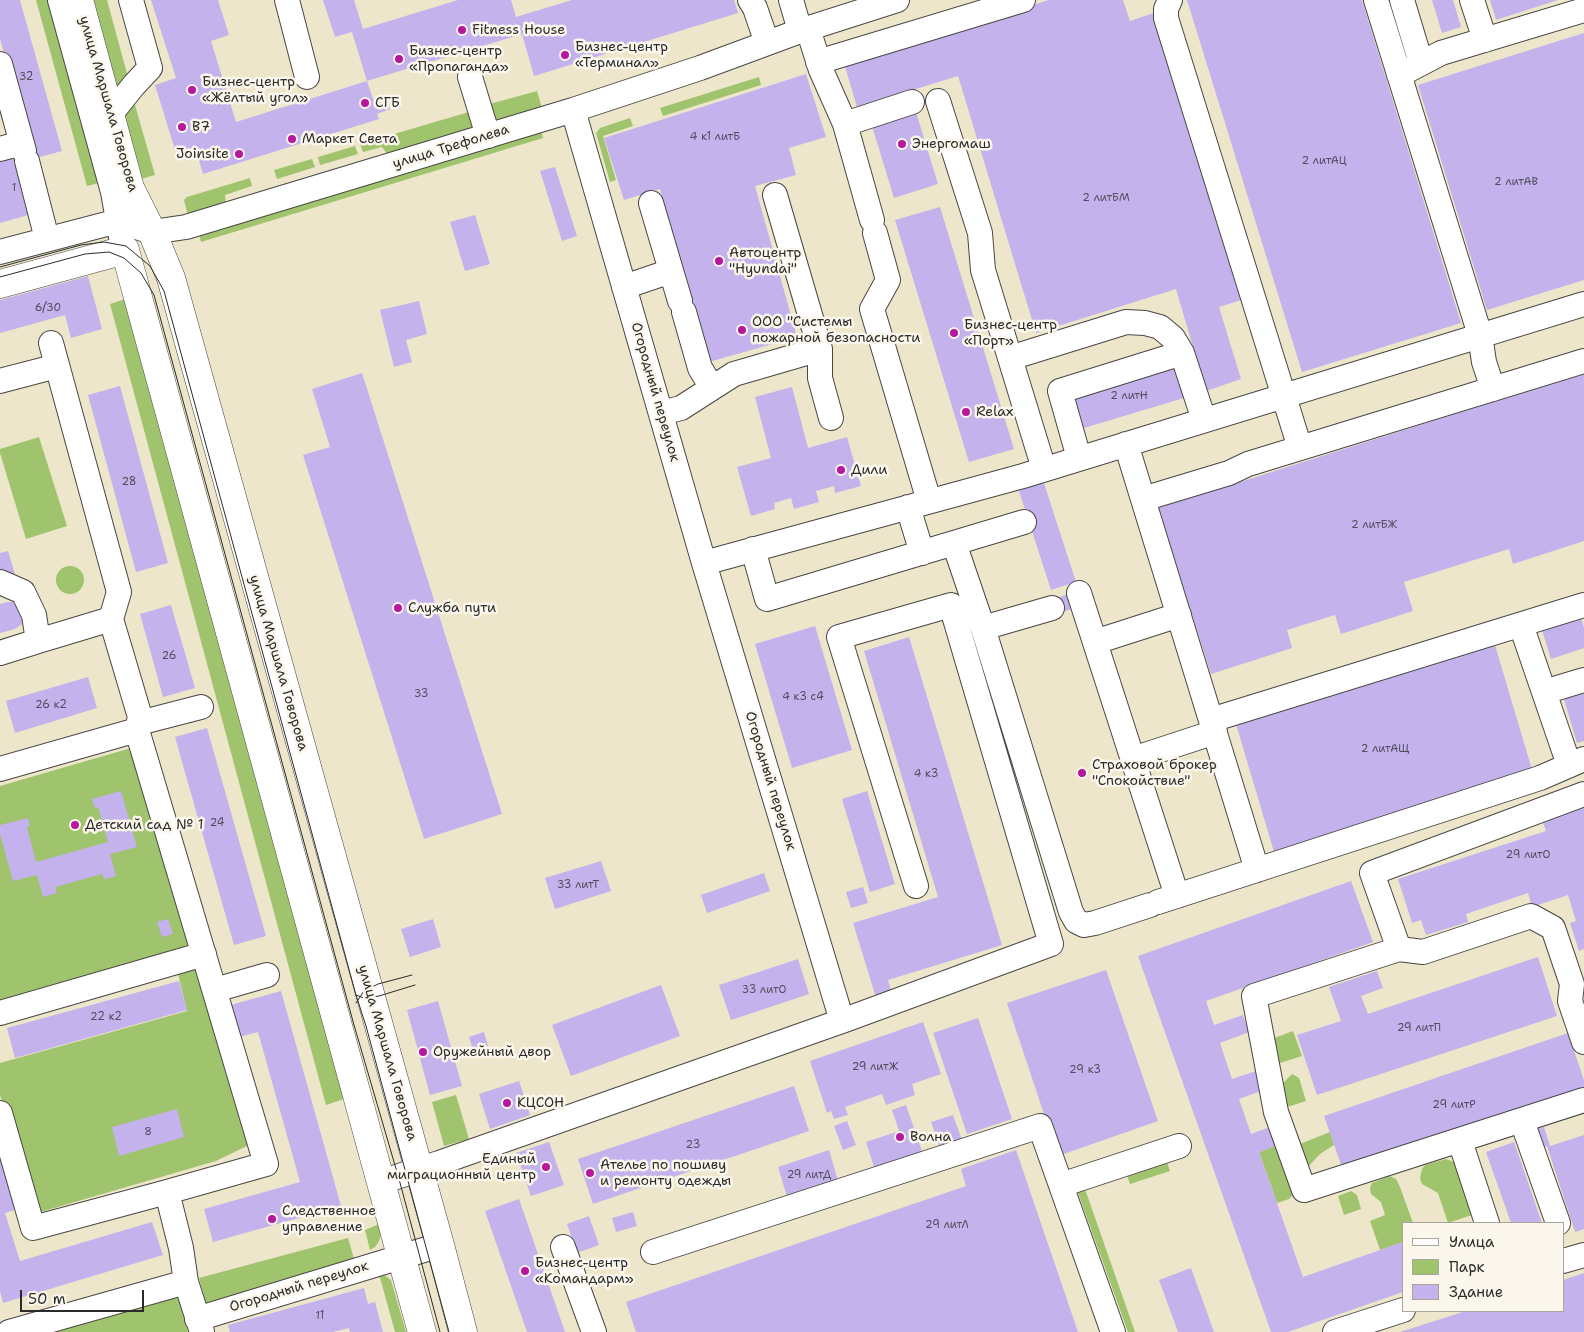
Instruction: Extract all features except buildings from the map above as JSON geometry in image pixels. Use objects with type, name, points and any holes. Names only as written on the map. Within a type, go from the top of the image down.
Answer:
[{"type":"main road","name":"улица Маршала Говорова","points":[[78,0],[102,117],[130,188],[152,232],[171,278],[463,1332]]},
{"type":"main road","name":"улица Маршала Говорова","points":[[125,250],[422,1332]]},
{"type":"main road","points":[[0,284],[125,250]]},
{"type":"street","name":"улица Маршала Говорова","points":[[60,0],[102,117],[118,221],[125,250]]},
{"type":"street","points":[[102,117],[150,68],[131,0]]},
{"type":"street","points":[[287,0],[307,77]]},
{"type":"street","points":[[791,0],[845,124],[888,280],[872,309],[919,504],[922,553]]},
{"type":"street","name":"улица Трефолева","points":[[118,221],[152,232],[186,227],[573,110],[897,0]]},
{"type":"street","points":[[818,62],[1023,0]]},
{"type":"street","points":[[1170,0],[1166,9],[1166,18],[1300,448]]},
{"type":"street","points":[[1376,0],[1480,335],[1484,362],[1493,389]]},
{"type":"street","points":[[1402,0],[1421,64]]},
{"type":"street","points":[[1472,0],[1485,40]]},
{"type":"street","points":[[748,2],[755,8],[767,43]]},
{"type":"street","points":[[1399,75],[1441,53],[1584,10]]},
{"type":"street","points":[[0,64],[18,151],[47,239]]},
{"type":"street","points":[[470,77],[488,136]]},
{"type":"street","points":[[938,101],[980,233],[983,270],[1044,469]]},
{"type":"street","points":[[845,124],[912,102]]},
{"type":"street","name":"Огородный переулок","points":[[573,110],[704,563],[842,1021]]},
{"type":"street","points":[[775,195],[820,349],[820,378],[831,418]]},
{"type":"street","points":[[650,202],[700,368],[712,388]]},
{"type":"street","points":[[0,252],[118,221]]},
{"type":"street","points":[[125,250],[152,232]]},
{"type":"street","points":[[624,288],[671,271]]},
{"type":"street","points":[[704,563],[1044,469],[1584,304]]},
{"type":"street","points":[[1010,358],[1126,322],[1145,323],[1160,327],[1173,338],[1182,353],[1204,420]]},
{"type":"street","points":[[0,1113],[33,1228],[266,1164],[138,726],[140,717],[111,619],[119,592],[51,342]]},
{"type":"street","points":[[661,413],[681,408],[734,374],[820,349]]},
{"type":"street","points":[[1079,458],[1060,391],[1182,353]]},
{"type":"street","points":[[1143,500],[1229,473],[1248,464],[1584,361]]},
{"type":"street","points":[[0,381],[57,366]]},
{"type":"street","points":[[1126,444],[1257,870]]},
{"type":"street","points":[[753,550],[766,599],[1024,522]]},
{"type":"street","points":[[954,543],[983,628],[1071,912],[1076,921],[1084,924],[1095,923],[1540,778],[1577,762],[1544,692],[1521,625]]},
{"type":"street","points":[[0,582],[23,592],[34,615],[38,641]]},
{"type":"street","points":[[1079,593],[1133,759],[1162,901]]},
{"type":"street","points":[[1133,759],[1213,726],[1584,605]]},
{"type":"street","points":[[381,1182],[842,1021],[1051,944],[951,606],[839,637],[916,886]]},
{"type":"street","points":[[983,628],[1052,608]]},
{"type":"street","points":[[1095,642],[1179,615]]},
{"type":"street","points":[[0,653],[111,619]]},
{"type":"street","points":[[1544,692],[1584,680]]},
{"type":"street","points":[[0,769],[201,707]]},
{"type":"street","points":[[1398,949],[1372,873],[1584,794]]},
{"type":"street","points":[[1584,1042],[1570,1001],[1578,982],[1552,928],[1532,916],[1423,952],[1398,949],[1254,996],[1276,1112],[1304,1190],[1584,1100]]},
{"type":"street","points":[[0,1013],[204,954]]},
{"type":"street","points":[[215,990],[267,975]]},
{"type":"street","points":[[1522,1121],[1558,1222]]},
{"type":"street","points":[[653,1252],[1040,1126],[1112,1332]]},
{"type":"street","points":[[1460,1141],[1487,1222]]},
{"type":"street","points":[[1061,1185],[1179,1146]]},
{"type":"street","name":"Огородный переулок","points":[[167,1192],[181,1248],[186,1282],[200,1325],[440,1245]]},
{"type":"street","points":[[563,1247],[594,1332]]},
{"type":"street","points":[[1564,1261],[1584,1255]]},
{"type":"street","points":[[9,1332],[186,1282]]},
{"type":"street","points":[[1335,1332],[1402,1310]]},
{"type":"green space","points":[[36,0],[51,0],[99,183],[87,186]]},
{"type":"green space","points":[[88,0],[107,0],[129,81],[118,93]]},
{"type":"green space","points":[[759,77],[761,85],[663,116],[660,108]]},
{"type":"green space","points":[[537,91],[542,108],[497,122],[486,105]]},
{"type":"green space","points":[[133,98],[155,175],[141,179],[120,119]]},
{"type":"green space","points":[[469,112],[474,129],[389,156],[382,147],[363,152],[360,144]]},
{"type":"green space","points":[[630,118],[633,126],[603,136],[616,180],[610,182],[596,133],[600,128]]},
{"type":"green space","points":[[541,131],[543,138],[201,242],[199,235]]},
{"type":"green space","points":[[355,146],[358,154],[320,165],[318,157]]},
{"type":"green space","points":[[312,159],[315,167],[277,179],[274,170]]},
{"type":"green space","points":[[250,178],[252,186],[225,195],[226,205],[188,216],[184,200],[187,197]]},
{"type":"green space","points":[[125,299],[344,1099],[326,1105],[110,304]]},
{"type":"green space","points":[[39,437],[67,526],[26,539],[0,449]]},
{"type":"green space","points":[[70,566],[80,570],[84,580],[80,590],[70,594],[60,590],[56,580],[60,570]]},
{"type":"green space","name":"Детский сад № 1","points":[[138,746],[199,949],[0,1008],[0,786]]},
{"type":"green space","points":[[200,962],[253,1143],[216,1161],[37,1213],[0,1095],[0,1063],[187,1011],[177,970]]},
{"type":"green space","points":[[1293,1031],[1302,1056],[1277,1064],[1269,1040]]},
{"type":"green space","points":[[1292,1074],[1299,1078],[1306,1101],[1284,1108],[1280,1086]]},
{"type":"green space","points":[[456,1095],[469,1139],[444,1146],[432,1102]]},
{"type":"green space","points":[[1330,1132],[1334,1145],[1320,1154],[1305,1170],[1295,1146]]},
{"type":"green space","points":[[1280,1144],[1294,1188],[1293,1195],[1289,1199],[1277,1203],[1259,1152]]},
{"type":"green space","points":[[1446,1159],[1456,1163],[1475,1214],[1448,1222],[1438,1193],[1422,1184],[1420,1178],[1425,1165]]},
{"type":"green space","points":[[1167,1162],[1170,1171],[1130,1184],[1127,1175]]},
{"type":"green space","points":[[1390,1176],[1396,1179],[1413,1222],[1402,1222],[1402,1242],[1380,1250],[1370,1221],[1385,1215],[1381,1202],[1371,1194],[1370,1188],[1372,1183]]},
{"type":"green space","points":[[1085,1189],[1135,1332],[1128,1332],[1077,1190]]},
{"type":"green space","points":[[1351,1191],[1357,1195],[1361,1209],[1344,1215],[1338,1196]]},
{"type":"green space","points":[[379,1224],[381,1234],[379,1241],[370,1250],[365,1230]]},
{"type":"green space","points":[[348,1238],[355,1262],[206,1303],[199,1278]]},
{"type":"green space","points":[[379,1274],[391,1280],[406,1332],[395,1332]]},
{"type":"green space","points":[[178,1293],[188,1332],[36,1332]]},
{"type":"tram line","points":[[0,267],[81,245],[104,242],[126,246],[150,266],[164,291],[449,1332]]},
{"type":"tram line","points":[[0,277],[85,254],[109,252],[124,258],[141,273],[154,295],[440,1332]]},
{"type":"tram line","points":[[356,1003],[364,991],[378,984],[412,975]]},
{"type":"tram line","points":[[356,995],[364,998],[379,996],[415,985]]},
{"type":"place","name":"Fitness House","points":[[462,30]]},
{"type":"place","name":"Бизнес-центр «Терминал»","points":[[565,55]]},
{"type":"place","name":"Бизнес-центр «Пропаганда»","points":[[399,59]]},
{"type":"place","name":"Бизнес-центр «Жёлтый угол»","points":[[192,90]]},
{"type":"place","name":"СГБ","points":[[365,103]]},
{"type":"place","name":"В7","points":[[182,127]]},
{"type":"place","name":"Маркет Света","points":[[292,139]]},
{"type":"place","name":"Энергомаш","points":[[902,144]]},
{"type":"place","name":"Joinsite","points":[[239,154]]},
{"type":"place","name":"Автоцентр \"Hyundai\"","points":[[719,261]]},
{"type":"place","name":"ООО \"Системы пожарной безопасности","points":[[742,330]]},
{"type":"place","name":"Бизнес-центр «Порт»","points":[[954,333]]},
{"type":"place","name":"Relax","points":[[966,412]]},
{"type":"place","name":"Дили","points":[[841,470]]},
{"type":"place","name":"Служба пути","points":[[398,608]]},
{"type":"place","name":"Страховой брокер \"Спокойствие\"","points":[[1082,773]]},
{"type":"place","name":"Детский сад № 1","points":[[75,825]]},
{"type":"place","name":"Оружейный двор","points":[[423,1052]]},
{"type":"place","name":"КЦСОН","points":[[507,1103]]},
{"type":"place","name":"Волна","points":[[900,1137]]},
{"type":"place","name":"Единый миграционный центр","points":[[546,1167]]},
{"type":"place","name":"Ателье по пошиву и ремонту одежды","points":[[590,1173]]},
{"type":"place","name":"Следственное управление","points":[[272,1219]]},
{"type":"place","name":"Бизнес-центр «Командарм»","points":[[525,1271]]}]
